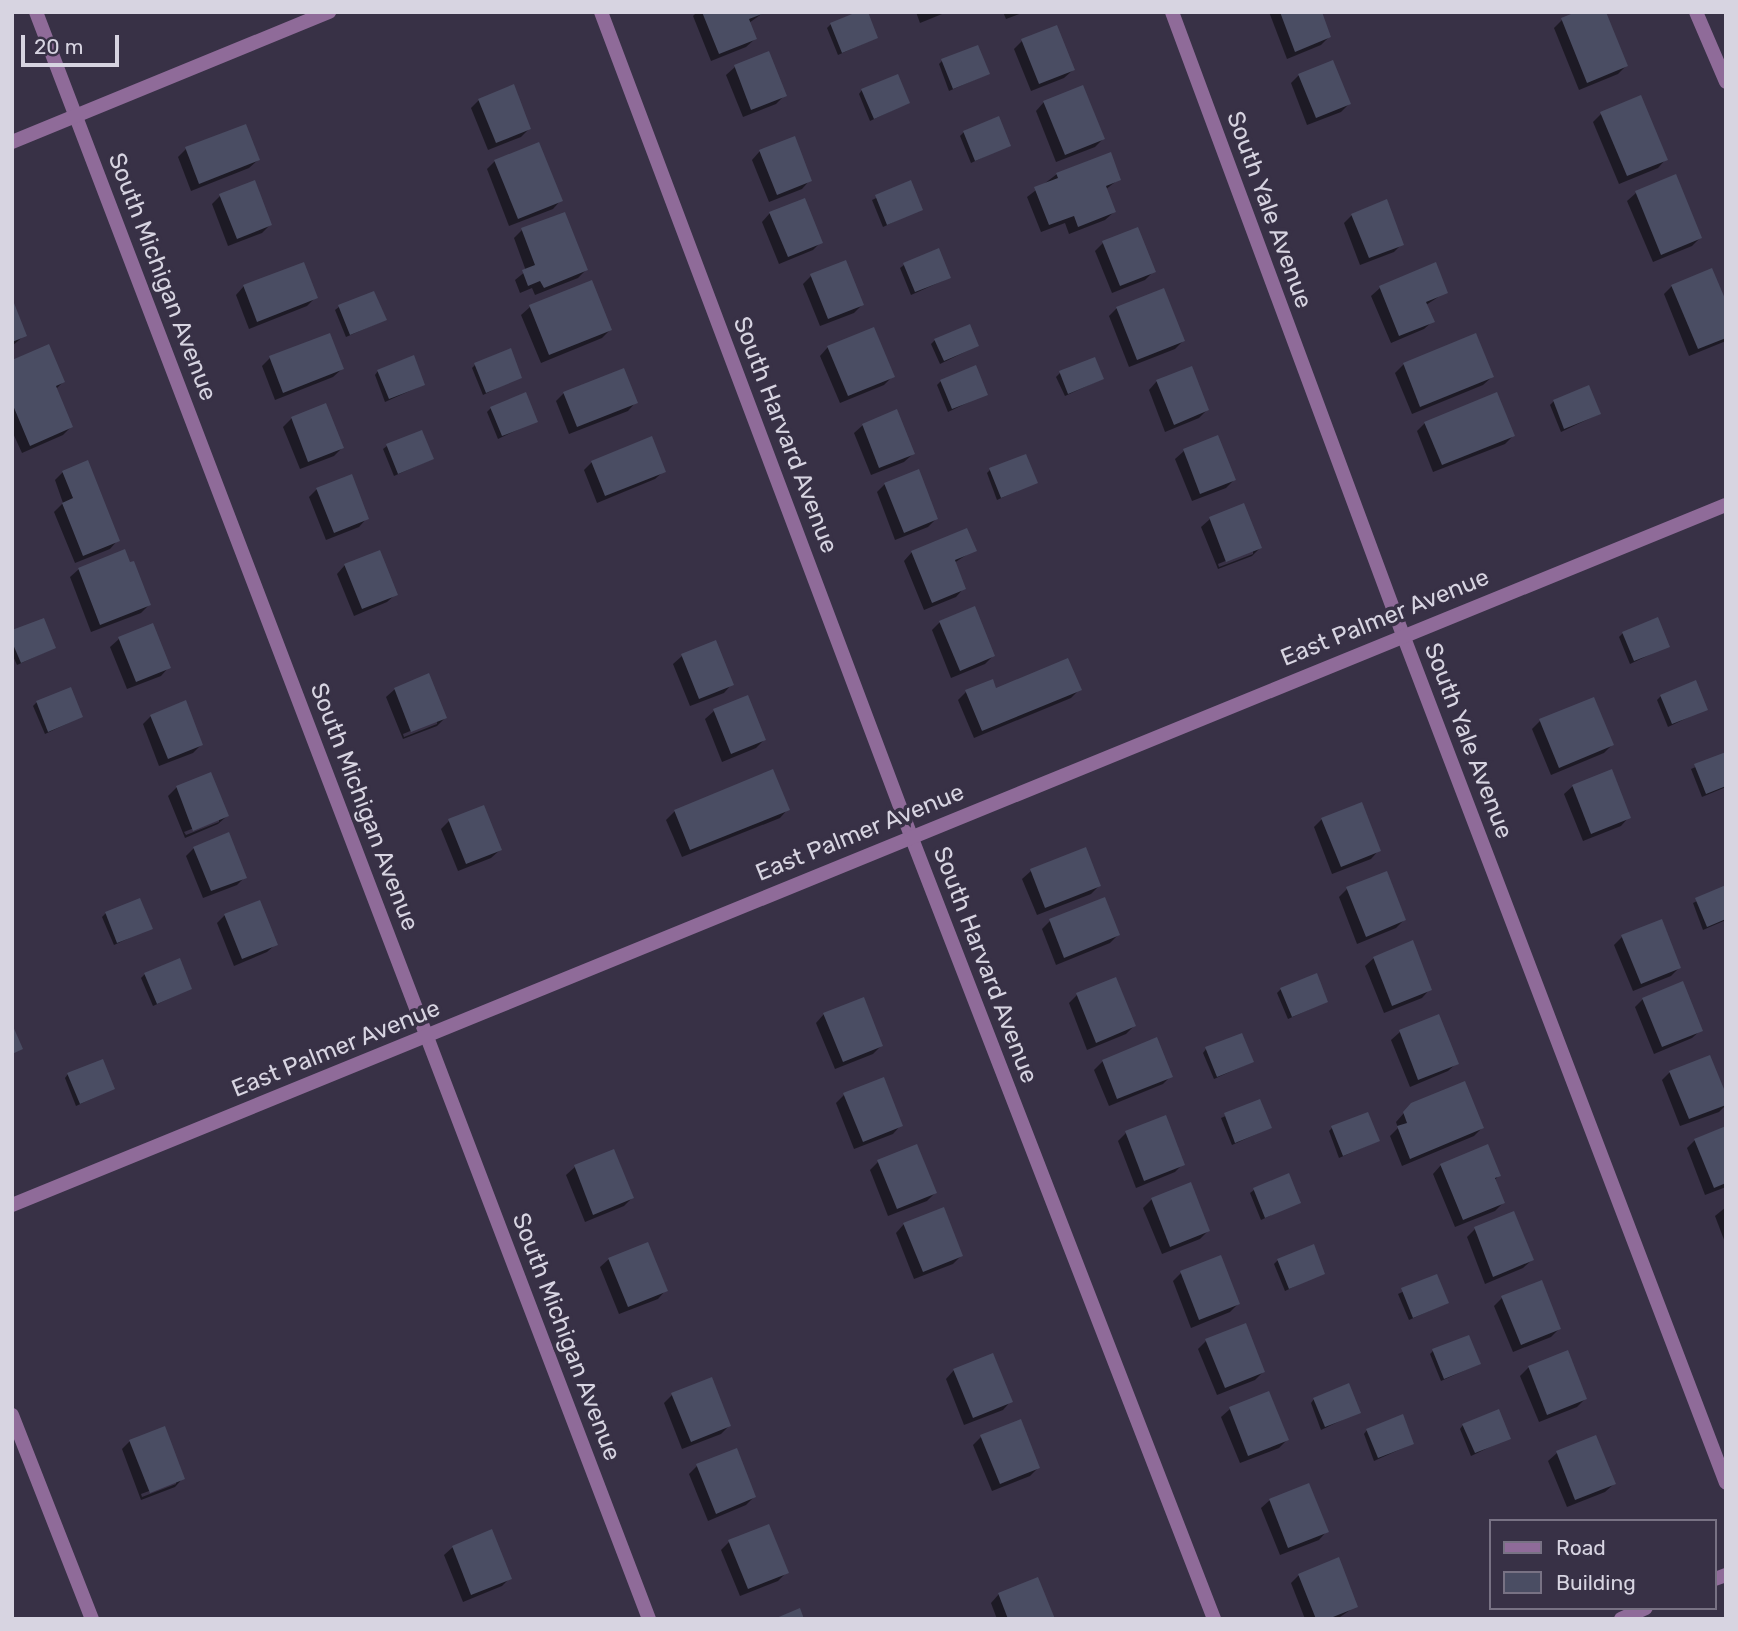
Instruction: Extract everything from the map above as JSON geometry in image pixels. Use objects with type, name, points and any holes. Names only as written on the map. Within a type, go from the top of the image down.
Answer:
[{"type":"street","name":"South Michigan Avenue","points":[[36,12],[649,1619]]},
{"type":"street","points":[[12,142],[329,12]]},
{"type":"street","name":"South Harvard Avenue","points":[[601,12],[911,836],[1214,1619]]},
{"type":"street","name":"South Yale Avenue","points":[[1172,12],[1403,635],[1726,1483]]},
{"type":"street","points":[[1696,12],[1726,82]]},
{"type":"street","name":"East Palmer Avenue","points":[[12,1205],[1726,505]]},
{"type":"street","points":[[12,1415],[92,1619]]},
{"type":"street","points":[[1621,1619],[1641,1610]]},
{"type":"building","points":[[702,12],[767,12],[749,19],[757,39],[719,54]]},
{"type":"building","points":[[857,12],[868,12],[878,38],[842,53],[830,23]]},
{"type":"building","points":[[1280,12],[1322,12],[1331,37],[1295,52]]},
{"type":"building","points":[[1576,12],[1606,12],[1628,66],[1587,83],[1561,18]]},
{"type":"building","points":[[1057,25],[1075,70],[1039,84],[1021,39]]},
{"type":"building","points":[[978,45],[990,74],[953,89],[941,59]]},
{"type":"building","points":[[769,51],[787,96],[751,110],[734,65]]},
{"type":"building","points":[[1333,60],[1351,104],[1316,118],[1298,74]]},
{"type":"building","points":[[898,74],[910,103],[874,119],[861,89]]},
{"type":"building","points":[[514,84],[531,129],[496,143],[478,99]]},
{"type":"building","points":[[1083,85],[1105,139],[1065,155],[1043,101]]},
{"type":"building","points":[[1641,95],[1668,160],[1627,176],[1600,112]]},
{"type":"building","points":[[999,116],[1011,146],[975,161],[963,131]]},
{"type":"building","points":[[246,124],[260,160],[199,184],[185,147]]},
{"type":"building","points":[[795,136],[812,181],[777,195],[759,150]]},
{"type":"building","points":[[539,142],[563,201],[518,219],[494,160]]},
{"type":"building","points":[[1111,152],[1121,180],[1106,186],[1116,212],[1078,227],[1074,216],[1049,225],[1034,187],[1058,178],[1056,173]]},
{"type":"building","points":[[1676,174],[1702,238],[1661,255],[1635,191]]},
{"type":"building","points":[[255,180],[272,225],[237,239],[219,194]]},
{"type":"building","points":[[911,180],[923,210],[887,225],[875,195]]},
{"type":"building","points":[[805,198],[823,243],[788,257],[769,212]]},
{"type":"building","points":[[1387,199],[1404,245],[1369,258],[1351,214]]},
{"type":"building","points":[[565,212],[588,270],[544,288],[540,281],[528,286],[522,270],[535,265],[521,228]]},
{"type":"building","points":[[1138,227],[1156,272],[1120,286],[1102,241]]},
{"type":"building","points":[[939,248],[951,278],[915,292],[903,263]]},
{"type":"building","points":[[846,260],[864,305],[828,319],[810,274]]},
{"type":"building","points":[[304,262],[318,298],[257,322],[243,285]]},
{"type":"building","points":[[1436,262],[1448,293],[1426,302],[1435,322],[1399,336],[1379,286]]},
{"type":"building","points":[[1712,268],[1726,301],[1726,338],[1698,349],[1671,285]]},
{"type":"building","points":[[592,280],[612,330],[549,355],[529,305]]},
{"type":"building","points":[[1164,288],[1185,341],[1137,360],[1116,307]]},
{"type":"building","points":[[374,291],[387,320],[350,335],[338,305]]},
{"type":"building","points":[[12,298],[27,336],[12,342]]},
{"type":"building","points":[[970,324],[979,346],[944,361],[934,339]]},
{"type":"building","points":[[874,327],[895,377],[848,396],[827,346]]},
{"type":"building","points":[[330,333],[344,369],[283,393],[269,356]]},
{"type":"building","points":[[1476,333],[1494,377],[1420,407],[1403,363]]},
{"type":"building","points":[[49,344],[65,382],[56,386],[73,427],[30,446],[12,403],[12,360]]},
{"type":"building","points":[[511,348],[522,378],[486,393],[474,363]]},
{"type":"building","points":[[414,355],[425,385],[389,399],[377,370]]},
{"type":"building","points":[[1095,357],[1104,379],[1068,394],[1059,371]]},
{"type":"building","points":[[976,365],[988,395],[952,409],[940,380]]},
{"type":"building","points":[[1192,366],[1209,410],[1174,425],[1156,380]]},
{"type":"building","points":[[624,368],[638,403],[577,427],[563,392]]},
{"type":"building","points":[[1589,385],[1601,414],[1564,429],[1553,400]]},
{"type":"building","points":[[526,392],[538,422],[502,436],[490,407]]},
{"type":"building","points":[[1497,392],[1515,436],[1442,465],[1424,422]]},
{"type":"building","points":[[326,403],[344,448],[308,462],[291,417]]},
{"type":"building","points":[[897,409],[915,454],[879,468],[862,424]]},
{"type":"building","points":[[422,430],[434,459],[398,474],[386,444]]},
{"type":"building","points":[[1218,435],[1236,480],[1200,494],[1183,449]]},
{"type":"building","points":[[652,436],[666,472],[605,496],[591,461]]},
{"type":"building","points":[[1026,454],[1038,483],[1001,498],[989,468]]},
{"type":"building","points":[[88,460],[120,541],[83,556],[62,503],[73,498],[62,471]]},
{"type":"building","points":[[919,469],[938,519],[904,533],[884,483]]},
{"type":"building","points":[[352,474],[369,519],[334,533],[316,488]]},
{"type":"building","points":[[1244,503],[1262,548],[1226,562],[1209,517]]},
{"type":"building","points":[[967,528],[977,551],[955,560],[966,589],[932,603],[911,551]]},
{"type":"building","points":[[125,549],[130,562],[134,561],[151,605],[100,625],[78,568]]},
{"type":"building","points":[[380,550],[398,595],[362,609],[344,564]]},
{"type":"building","points":[[975,606],[995,656],[960,671],[939,621]]},
{"type":"building","points":[[1658,617],[1670,647],[1634,661],[1622,632]]},
{"type":"building","points":[[44,618],[56,648],[21,663],[12,642],[12,630]]},
{"type":"building","points":[[153,623],[171,668],[136,682],[118,637]]},
{"type":"building","points":[[716,640],[734,685],[699,699],[681,654]]},
{"type":"building","points":[[1068,658],[1082,690],[982,731],[965,690],[993,679],[996,688]]},
{"type":"building","points":[[429,673],[447,718],[411,732],[394,688]]},
{"type":"building","points":[[1696,680],[1708,710],[1672,724],[1660,695]]},
{"type":"building","points":[[71,687],[83,717],[48,732],[36,701]]},
{"type":"building","points":[[748,695],[766,740],[731,754],[713,709]]},
{"type":"building","points":[[1594,697],[1614,745],[1559,768],[1539,719]]},
{"type":"building","points":[[186,700],[203,745],[168,759],[150,715]]},
{"type":"building","points":[[1726,752],[1726,786],[1706,794],[1694,764]]},
{"type":"building","points":[[773,769],[790,810],[690,850],[674,810]]},
{"type":"building","points":[[1612,769],[1631,818],[1591,834],[1572,785]]},
{"type":"building","points":[[211,772],[229,816],[193,831],[176,786]]},
{"type":"building","points":[[1362,802],[1381,851],[1341,867],[1321,818]]},
{"type":"building","points":[[484,805],[502,850],[466,864],[448,819]]},
{"type":"building","points":[[229,832],[247,878],[211,891],[193,847]]},
{"type":"building","points":[[1086,847],[1101,886],[1045,908],[1030,869]]},
{"type":"building","points":[[1387,871],[1406,920],[1366,937],[1346,887]]},
{"type":"building","points":[[1726,885],[1726,919],[1707,927],[1695,898]]},
{"type":"building","points":[[1105,897],[1120,935],[1064,958],[1049,919]]},
{"type":"building","points":[[140,898],[153,929],[117,943],[105,912]]},
{"type":"building","points":[[260,900],[278,945],[242,959],[224,914]]},
{"type":"building","points":[[1662,919],[1681,968],[1641,984],[1621,935]]},
{"type":"building","points":[[1413,940],[1432,990],[1392,1006],[1373,957]]},
{"type":"building","points":[[180,958],[192,989],[157,1004],[144,973]]},
{"type":"building","points":[[1317,973],[1328,1002],[1292,1017],[1280,988]]},
{"type":"building","points":[[1116,977],[1136,1026],[1096,1043],[1076,993]]},
{"type":"building","points":[[1683,981],[1703,1031],[1662,1047],[1642,998]]},
{"type":"building","points":[[864,997],[883,1046],[843,1062],[823,1013]]},
{"type":"building","points":[[1439,1014],[1459,1064],[1418,1080],[1399,1030]]},
{"type":"building","points":[[12,1024],[23,1049],[12,1054]]},
{"type":"building","points":[[1242,1033],[1254,1062],[1217,1077],[1205,1047]]},
{"type":"building","points":[[1157,1037],[1173,1077],[1117,1099],[1102,1060]]},
{"type":"building","points":[[1710,1055],[1726,1094],[1726,1105],[1689,1119],[1669,1071]]},
{"type":"building","points":[[103,1059],[115,1089],[80,1104],[67,1073]]},
{"type":"building","points":[[884,1077],[903,1126],[863,1142],[843,1093]]},
{"type":"building","points":[[1465,1081],[1484,1128],[1410,1159],[1397,1126],[1407,1123],[1403,1112],[1411,1103]]},
{"type":"building","points":[[1260,1099],[1272,1128],[1235,1143],[1224,1113]]},
{"type":"building","points":[[1368,1112],[1380,1141],[1343,1156],[1331,1126]]},
{"type":"building","points":[[1166,1115],[1185,1165],[1144,1181],[1125,1131]]},
{"type":"building","points":[[1726,1126],[1726,1183],[1714,1188],[1694,1139]]},
{"type":"building","points":[[917,1144],[937,1193],[897,1209],[877,1160]]},
{"type":"building","points":[[1488,1144],[1501,1176],[1495,1178],[1505,1203],[1463,1220],[1440,1164]]},
{"type":"building","points":[[614,1149],[634,1198],[593,1215],[574,1165]]},
{"type":"building","points":[[1289,1173],[1301,1203],[1265,1218],[1253,1188]]},
{"type":"building","points":[[1191,1182],[1210,1231],[1170,1247],[1151,1198]]},
{"type":"building","points":[[944,1207],[963,1256],[923,1272],[903,1223]]},
{"type":"building","points":[[1514,1211],[1534,1260],[1493,1277],[1474,1227]]},
{"type":"building","points":[[648,1242],[668,1291],[628,1307],[608,1258]]},
{"type":"building","points":[[1314,1244],[1325,1274],[1289,1289],[1277,1259]]},
{"type":"building","points":[[1221,1255],[1240,1304],[1199,1320],[1180,1271]]},
{"type":"building","points":[[1437,1274],[1449,1303],[1413,1318],[1401,1288]]},
{"type":"building","points":[[1542,1280],[1561,1329],[1521,1345],[1501,1296]]},
{"type":"building","points":[[1246,1323],[1265,1372],[1225,1388],[1205,1339]]},
{"type":"building","points":[[1469,1335],[1481,1364],[1444,1379],[1432,1349]]},
{"type":"building","points":[[1568,1350],[1587,1399],[1547,1415],[1528,1366]]},
{"type":"building","points":[[993,1353],[1013,1402],[973,1418],[953,1369]]},
{"type":"building","points":[[712,1377],[731,1426],[691,1442],[671,1393]]},
{"type":"building","points":[[1349,1383],[1361,1413],[1325,1427],[1313,1398]]},
{"type":"building","points":[[1269,1391],[1289,1440],[1248,1456],[1229,1407]]},
{"type":"building","points":[[1499,1409],[1511,1439],[1475,1453],[1462,1424]]},
{"type":"building","points":[[1403,1414],[1414,1444],[1378,1458],[1366,1429]]},
{"type":"building","points":[[1021,1419],[1040,1468],[1000,1484],[980,1435]]},
{"type":"building","points":[[165,1426],[185,1479],[150,1493],[129,1440]]},
{"type":"building","points":[[1596,1435],[1616,1484],[1575,1500],[1556,1451]]},
{"type":"building","points":[[737,1448],[756,1497],[716,1514],[696,1464]]},
{"type":"building","points":[[1309,1483],[1329,1532],[1288,1548],[1269,1499]]},
{"type":"building","points":[[769,1524],[789,1573],[748,1589],[728,1540]]},
{"type":"building","points":[[492,1529],[512,1579],[471,1595],[452,1546]]},
{"type":"building","points":[[1339,1557],[1358,1607],[1328,1619],[1316,1619],[1298,1574]]},
{"type":"building","points":[[1038,1577],[1055,1619],[1008,1619],[998,1593]]},
{"type":"building","points":[[800,1608],[804,1619],[774,1619]]}]
